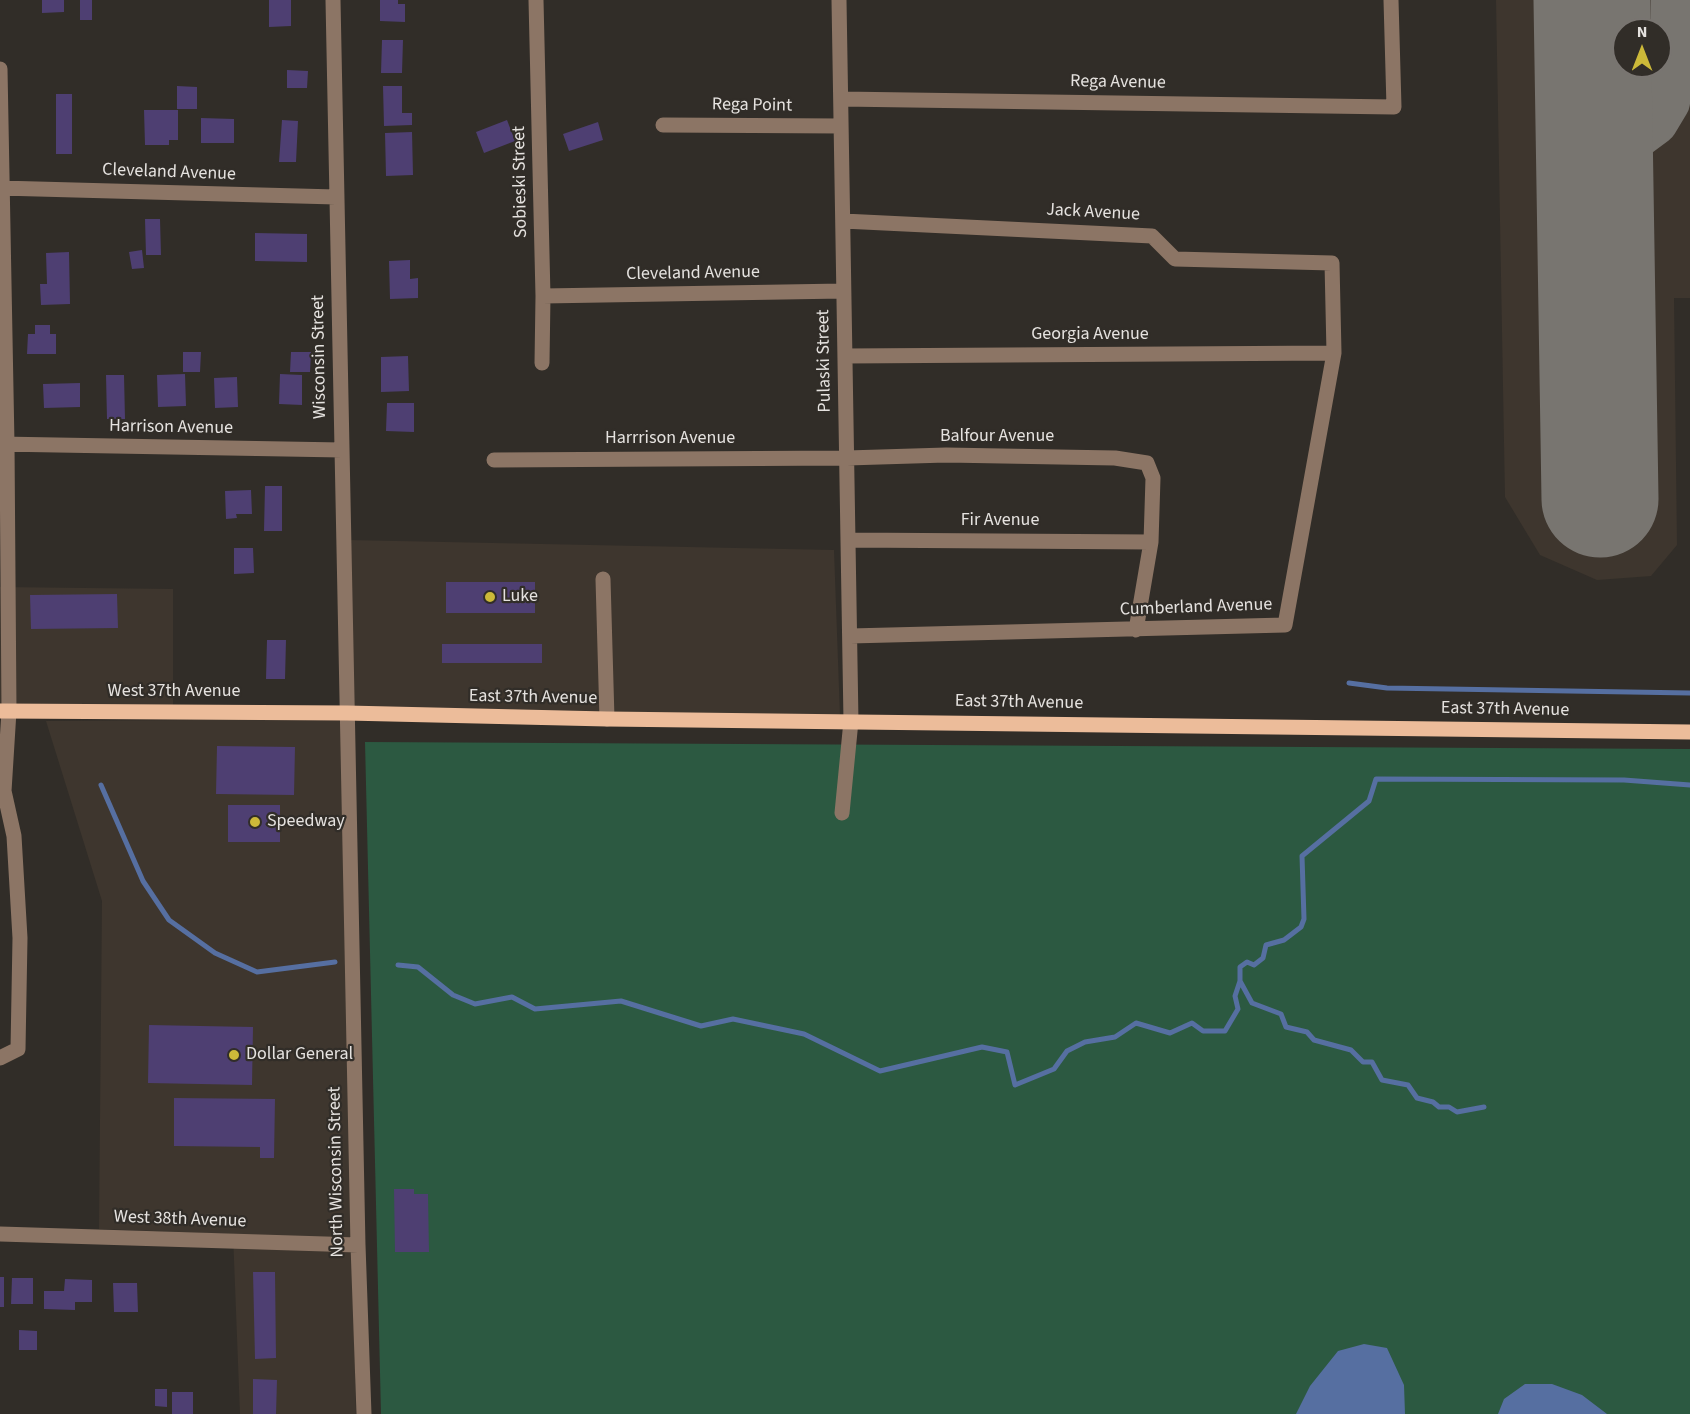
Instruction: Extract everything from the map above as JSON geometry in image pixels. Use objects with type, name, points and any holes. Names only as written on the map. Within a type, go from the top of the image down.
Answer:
[{"type":"main road","name":"West 37th Avenue","points":[[5,711],[347,712]]},
{"type":"main road","name":"East 37th Avenue","points":[[347,712],[607,719],[1690,732]]},
{"type":"street","name":"Wisconsin Street","points":[[333,0],[347,712]]},
{"type":"street","name":"Sobieski Street","points":[[536,0],[543,296],[542,363]]},
{"type":"street","name":"Pulaski Street","points":[[839,0],[851,721],[842,813]]},
{"type":"street","name":"Rega Avenue","points":[[841,99],[1394,107],[1391,0]]},
{"type":"street","points":[[0,69],[5,711],[2,791],[14,836],[20,949],[18,1049],[0,1058]]},
{"type":"street","name":"Rega Point","points":[[663,125],[841,126]]},
{"type":"street","name":"Cleveland Avenue","points":[[1,188],[336,197]]},
{"type":"street","name":"Jack Avenue","points":[[843,221],[1152,236],[1175,259],[1332,263]]},
{"type":"street","name":"Cumberland Avenue","points":[[850,636],[1285,625],[1334,353],[1332,263]]},
{"type":"street","name":"Cleveland Avenue","points":[[543,296],[843,291]]},
{"type":"street","name":"Georgia Avenue","points":[[845,356],[1334,353]]},
{"type":"street","name":"Harrison Avenue","points":[[4,444],[342,450]]},
{"type":"street","name":"Balfour Avenue","points":[[847,458],[946,456],[1115,458],[1147,463],[1153,478],[1151,542]]},
{"type":"street","name":"Harrrison Avenue","points":[[494,460],[847,458]]},
{"type":"street","name":"Fir Avenue","points":[[848,540],[1151,542]]},
{"type":"street","points":[[1136,630],[1151,542]]},
{"type":"street","points":[[603,579],[607,719]]},
{"type":"street","name":"North Wisconsin Street","points":[[347,712],[358,1245],[364,1414]]},
{"type":"street","name":"West 38th Avenue","points":[[0,1234],[358,1245]]},
{"type":"shaded area","points":[[1496,0],[1690,0],[1690,298],[1674,298],[1677,545],[1651,576],[1597,580],[1540,555],[1505,497]]},
{"type":"shaded area","points":[[348,540],[834,550],[840,716],[353,708]]},
{"type":"shaded area","points":[[0,587],[173,589],[173,706],[0,706]]},
{"type":"shaded area","points":[[341,719],[356,1414],[240,1414],[233,1234],[99,1229],[102,901],[46,721]]},
{"type":"green space","points":[[365,742],[1690,749],[1690,1414],[381,1414]]},
{"type":"water","points":[[1364,1344],[1387,1348],[1404,1385],[1405,1414],[1296,1414],[1310,1386],[1338,1351]]},
{"type":"water","points":[[1525,1384],[1552,1384],[1582,1395],[1607,1414],[1498,1414],[1504,1399]]},
{"type":"building","points":[[42,0],[64,0],[64,12],[42,13]]},
{"type":"building","points":[[80,0],[92,0],[92,20],[80,20]]},
{"type":"building","points":[[269,0],[291,0],[291,26],[269,27]]},
{"type":"building","points":[[380,0],[398,0],[398,4],[405,4],[405,22],[380,21]]},
{"type":"building","points":[[382,40],[403,40],[402,73],[381,73]]},
{"type":"building","points":[[287,70],[308,71],[307,88],[287,88]]},
{"type":"building","points":[[177,86],[197,87],[197,109],[177,109]]},
{"type":"building","points":[[383,86],[402,86],[402,113],[412,113],[412,125],[384,126]]},
{"type":"building","points":[[56,94],[72,94],[72,154],[56,154]]},
{"type":"building","points":[[144,110],[178,110],[178,140],[169,140],[169,145],[145,145]]},
{"type":"building","points":[[201,118],[234,119],[234,143],[201,143]]},
{"type":"building","points":[[282,120],[298,121],[296,162],[279,162]]},
{"type":"building","points":[[507,120],[515,141],[484,153],[476,132]]},
{"type":"building","points":[[598,122],[603,140],[569,151],[563,134]]},
{"type":"building","points":[[412,132],[413,175],[386,176],[385,133]]},
{"type":"building","points":[[145,219],[160,219],[161,255],[146,255]]},
{"type":"building","points":[[255,233],[307,234],[307,262],[255,261]]},
{"type":"building","points":[[142,250],[144,268],[132,269],[129,252]]},
{"type":"building","points":[[69,252],[70,304],[41,305],[40,284],[47,284],[46,253]]},
{"type":"building","points":[[410,260],[410,279],[418,278],[418,298],[390,299],[389,261]]},
{"type":"building","points":[[35,325],[50,325],[50,334],[56,334],[56,354],[27,354],[28,334],[35,334]]},
{"type":"building","points":[[183,352],[201,352],[200,372],[183,372]]},
{"type":"building","points":[[291,352],[311,352],[310,372],[290,372]]},
{"type":"building","points":[[408,356],[409,391],[381,392],[381,357]]},
{"type":"building","points":[[185,374],[186,406],[158,407],[157,375]]},
{"type":"building","points":[[280,374],[302,375],[302,405],[279,404]]},
{"type":"building","points":[[106,375],[124,375],[125,419],[107,419]]},
{"type":"building","points":[[237,377],[238,407],[215,408],[214,378]]},
{"type":"building","points":[[80,383],[80,407],[44,408],[43,384]]},
{"type":"building","points":[[387,403],[414,403],[414,432],[386,431]]},
{"type":"building","points":[[265,486],[282,486],[282,531],[264,531]]},
{"type":"building","points":[[251,490],[252,514],[236,514],[237,518],[226,519],[225,491]]},
{"type":"building","points":[[234,548],[253,548],[254,573],[234,574]]},
{"type":"building","name":"Luke","points":[[446,582],[535,582],[535,613],[446,613]]},
{"type":"building","points":[[117,594],[118,628],[31,629],[30,595]]},
{"type":"building","points":[[267,640],[286,640],[285,679],[266,679]]},
{"type":"building","name":"Luke","points":[[442,644],[542,644],[542,663],[442,663]]},
{"type":"building","points":[[217,746],[295,747],[294,795],[216,794]]},
{"type":"building","points":[[228,805],[280,805],[280,842],[228,842]]},
{"type":"building","points":[[149,1025],[253,1027],[252,1085],[148,1083]]},
{"type":"building","points":[[174,1098],[275,1099],[274,1158],[260,1158],[260,1147],[174,1146]]},
{"type":"building","points":[[394,1189],[414,1189],[414,1194],[428,1194],[429,1252],[395,1252]]},
{"type":"building","points":[[253,1272],[275,1272],[276,1358],[255,1359]]},
{"type":"building","points":[[0,1277],[4,1277],[4,1307],[0,1307]]},
{"type":"building","points":[[12,1278],[33,1278],[33,1304],[11,1304]]},
{"type":"building","points":[[65,1279],[92,1280],[92,1302],[75,1302],[75,1310],[44,1309],[44,1291],[64,1291]]},
{"type":"building","points":[[113,1283],[137,1283],[138,1312],[114,1312]]},
{"type":"building","points":[[19,1330],[37,1331],[37,1350],[19,1350]]},
{"type":"building","points":[[253,1379],[277,1380],[276,1414],[253,1414]]},
{"type":"building","points":[[155,1389],[167,1389],[167,1407],[155,1406]]},
{"type":"building","points":[[172,1392],[193,1392],[193,1414],[172,1414]]},
{"type":"waterway","points":[[1349,683],[1387,688],[1690,693]]},
{"type":"waterway","points":[[398,965],[418,967],[453,995],[475,1004],[512,997],[535,1009],[621,1001],[701,1026],[733,1019],[804,1034],[880,1071],[982,1047],[1007,1052],[1015,1085],[1054,1069],[1067,1051],[1085,1042],[1115,1037],[1136,1023],[1170,1033],[1192,1023],[1203,1031],[1225,1031],[1238,1009],[1235,996],[1240,981],[1240,967],[1247,962],[1254,965],[1263,958],[1266,945],[1284,940],[1301,927],[1304,919],[1302,856],[1369,801],[1376,779],[1624,780],[1690,785]]},
{"type":"waterway","points":[[101,785],[143,881],[169,920],[215,953],[257,972],[335,962]]},
{"type":"waterway","points":[[1240,981],[1252,1003],[1281,1014],[1286,1027],[1307,1032],[1314,1040],[1351,1050],[1363,1062],[1372,1062],[1382,1080],[1408,1085],[1417,1098],[1433,1102],[1439,1107],[1449,1107],[1457,1112],[1484,1107]]},
{"type":"taxiway","points":[[1594,144],[1632,139],[1655,122],[1667,102],[1674,55],[1674,0]]},
{"type":"runway","points":[[1592,0],[1600,499]]},
{"type":"place","name":"Luke","points":[[490,597]]},
{"type":"place","name":"Speedway","points":[[255,822]]},
{"type":"place","name":"Dollar General","points":[[234,1055]]}]
